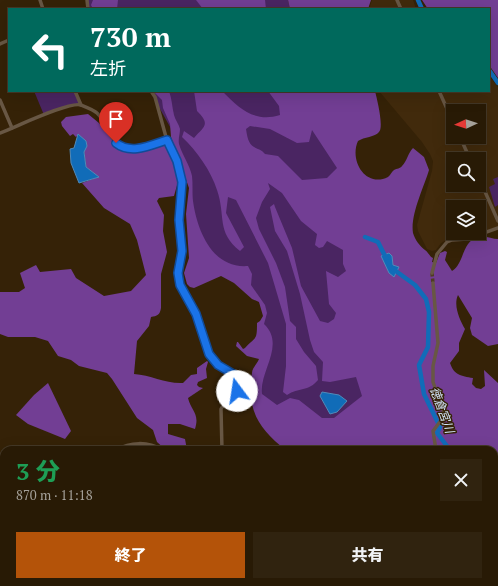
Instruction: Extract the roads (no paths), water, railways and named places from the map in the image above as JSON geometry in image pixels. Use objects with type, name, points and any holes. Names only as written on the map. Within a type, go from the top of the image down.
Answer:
[{"type":"street","points":[[75,92],[81,105]]},
{"type":"street","points":[[152,92],[155,97],[167,140],[177,161],[182,182],[179,220],[182,251],[178,273],[180,285],[196,314],[209,354],[218,365],[235,375],[239,382],[235,395],[225,402],[221,409],[222,446]]},
{"type":"street","points":[[439,92],[446,107]]},
{"type":"street","points":[[0,100],[12,128]]},
{"type":"street","points":[[0,133],[63,108],[81,105],[97,113],[116,143],[124,148],[134,149],[167,140]]},
{"type":"street","points":[[485,192],[497,220]]},
{"type":"street","points":[[432,273],[437,254],[447,242],[452,240],[467,239],[498,228]]},
{"type":"street","points":[[433,283],[438,342],[432,376],[433,385],[445,415],[433,431],[435,446]]},
{"type":"street","points":[[123,446],[142,443],[151,446]]},
{"type":"water","points":[[78,134],[86,141],[87,146],[84,152],[86,167],[99,177],[79,183],[71,163],[70,149],[74,148]]},
{"type":"water","points":[[389,253],[392,256],[393,265],[399,267],[394,277],[389,273],[381,256]]},
{"type":"water","points":[[322,392],[339,395],[347,401],[337,412],[330,414],[320,396]]},
{"type":"waterway","points":[[418,0],[422,8]]},
{"type":"waterway","points":[[490,71],[498,83]]},
{"type":"waterway","name":"徳倉宮川","points":[[365,237],[378,242],[386,258]]},
{"type":"waterway","name":"徳倉宮川","points":[[393,269],[415,285],[426,299],[429,312],[428,347],[419,365],[424,394],[440,427],[437,433],[447,446]]},
{"type":"tunnel","points":[[432,273],[433,283]]}]
